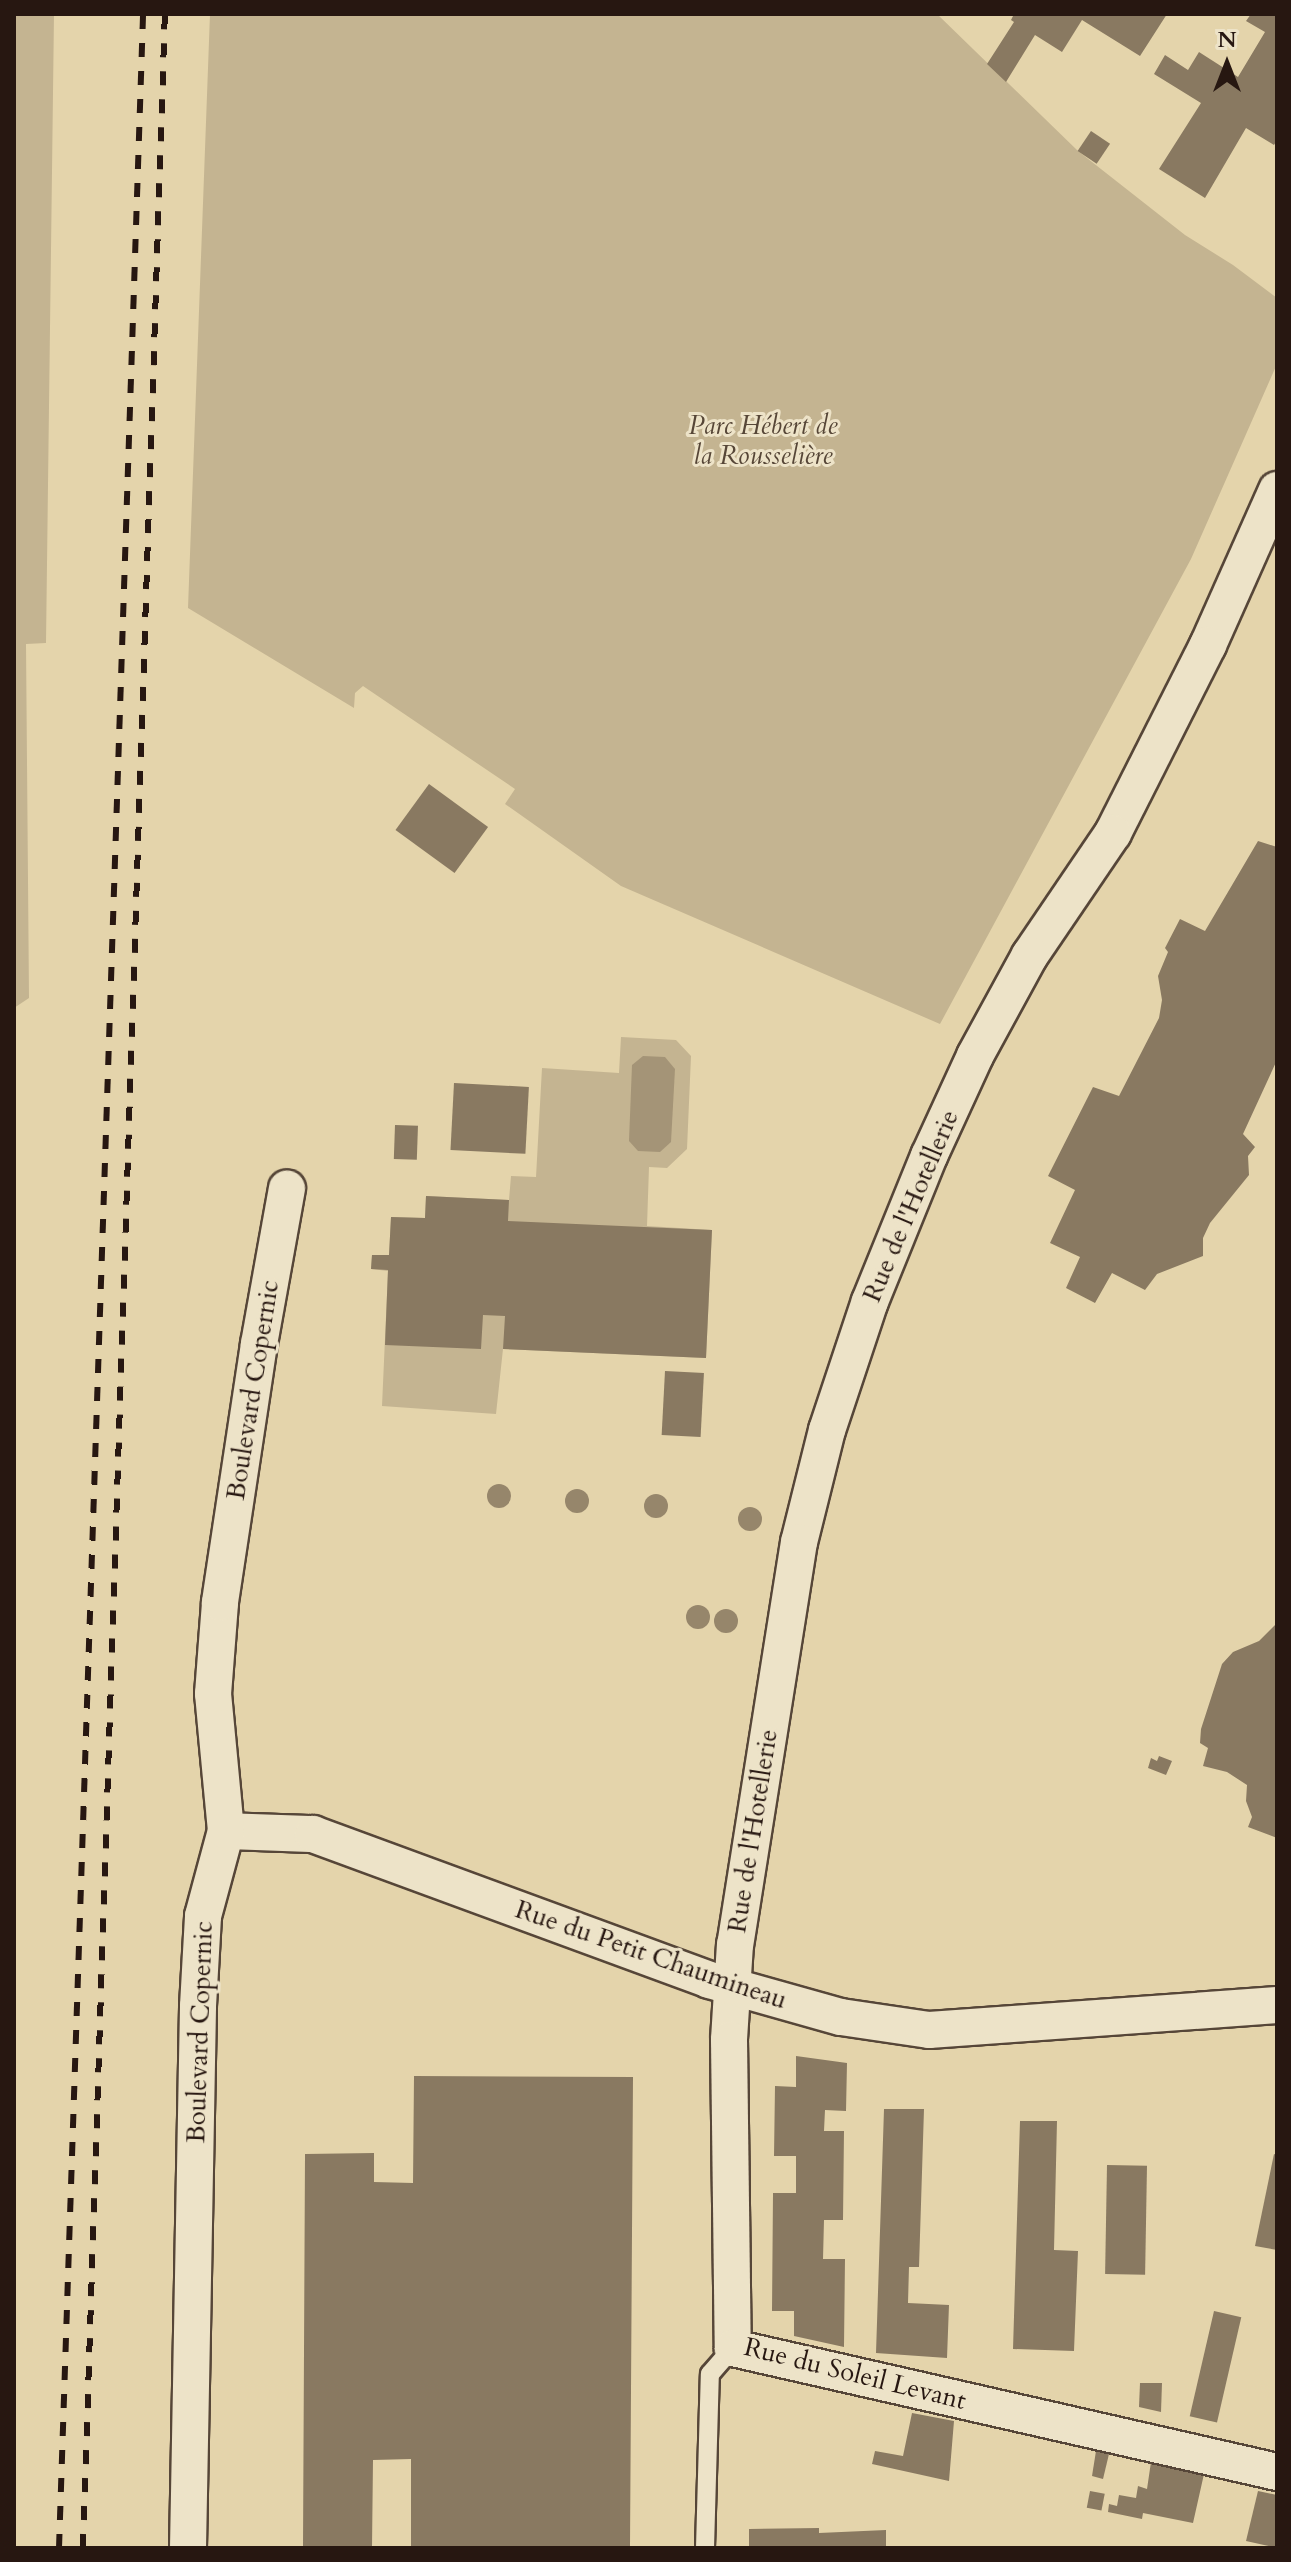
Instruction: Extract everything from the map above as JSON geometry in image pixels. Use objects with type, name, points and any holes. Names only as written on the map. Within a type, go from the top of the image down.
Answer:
[{"type":"street","name":"Rue de l'Hotellerie","points":[[732,1988],[735,1944],[799,1542],[827,1430],[870,1301],[929,1156],[975,1056],[1030,955],[1113,833],[1208,645],[1277,490]]},
{"type":"street","name":"Boulevard Copernic","points":[[188,2548],[198,2006],[203,1916],[226,1831],[213,1694],[220,1602],[259,1344],[287,1188]]},
{"type":"street","name":"Rue du Petit Chaumineau","points":[[226,1831],[313,1834],[732,1988],[841,2017],[929,2030],[1277,2005]]},
{"type":"street","name":"Rue du Soleil Levant","points":[[732,1988],[733,2348],[1277,2472]]},
{"type":"lane","points":[[705,2548],[710,2374],[733,2348]]},
{"type":"green space","points":[[14,14],[54,14],[46,643],[26,644],[29,998],[14,1008]]},
{"type":"green space","name":"Parc Hébert de la Rousselière","points":[[210,14],[937,14],[1078,151],[1185,235],[1277,298],[1277,364],[1191,559],[940,1024],[621,886],[505,804],[515,789],[363,686],[355,693],[354,708],[188,608]]},
{"type":"green space","points":[[621,1037],[676,1040],[691,1056],[687,1149],[667,1168],[649,1167],[647,1226],[712,1230],[706,1358],[503,1349],[496,1414],[382,1406],[388,1271],[371,1269],[372,1255],[389,1255],[391,1217],[425,1218],[426,1196],[509,1200],[511,1176],[536,1177],[542,1068],[619,1073]]},
{"type":"shaded area","points":[[643,1056],[665,1057],[675,1069],[671,1142],[660,1152],[638,1151],[629,1141],[632,1065]]},
{"type":"building","points":[[1014,14],[1167,14],[1140,56],[1082,20],[1062,52],[1035,35],[1006,82],[987,64],[1014,22],[1011,20]]},
{"type":"building","points":[[1251,14],[1277,14],[1277,140],[1274,145],[1246,128],[1205,198],[1159,169],[1201,103],[1154,74],[1165,55],[1188,70],[1199,52],[1238,77],[1265,32],[1246,21]]},
{"type":"building","points":[[1091,131],[1110,144],[1097,164],[1078,151]]},
{"type":"building","points":[[429,784],[488,827],[455,873],[395,830]]},
{"type":"building","points":[[1258,841],[1277,847],[1277,1060],[1243,1134],[1255,1147],[1248,1156],[1249,1175],[1210,1223],[1203,1238],[1203,1256],[1157,1274],[1145,1290],[1112,1273],[1095,1303],[1066,1288],[1080,1257],[1050,1243],[1075,1190],[1048,1176],[1093,1087],[1119,1096],[1159,1018],[1162,1000],[1158,976],[1168,952],[1165,948],[1180,919],[1205,931]]},
{"type":"building","points":[[454,1083],[529,1087],[525,1154],[450,1150]]},
{"type":"building","points":[[395,1125],[418,1126],[417,1160],[394,1159]]},
{"type":"building","points":[[426,1196],[509,1200],[508,1221],[712,1230],[706,1358],[503,1349],[505,1316],[483,1315],[481,1349],[385,1345],[388,1270],[371,1269],[372,1255],[389,1255],[391,1217],[425,1218]]},
{"type":"building","points":[[665,1371],[704,1373],[701,1437],[662,1435]]},
{"type":"building","points":[[1277,1623],[1277,1838],[1248,1827],[1252,1817],[1246,1801],[1247,1785],[1227,1772],[1203,1766],[1208,1748],[1200,1743],[1201,1729],[1222,1664],[1233,1652],[1259,1641]]},
{"type":"building","points":[[1159,1756],[1172,1761],[1166,1775],[1148,1768],[1151,1758],[1157,1761]]},
{"type":"building","points":[[796,2056],[847,2063],[846,2111],[825,2110],[824,2131],[844,2131],[843,2220],[824,2220],[823,2259],[845,2259],[844,2347],[794,2336],[794,2311],[772,2311],[773,2193],[796,2193],[796,2156],[774,2156],[775,2086],[796,2087]]},
{"type":"building","points":[[414,2076],[633,2077],[630,2548],[411,2548],[411,2459],[373,2460],[372,2548],[303,2548],[305,2154],[374,2153],[374,2182],[413,2183]]},
{"type":"building","points":[[884,2109],[924,2109],[919,2267],[909,2267],[908,2303],[949,2305],[947,2358],[876,2353]]},
{"type":"building","points":[[1020,2121],[1057,2121],[1054,2250],[1078,2251],[1074,2351],[1013,2349]]},
{"type":"building","points":[[1274,2154],[1277,2155],[1277,2250],[1255,2246]]},
{"type":"building","points":[[1107,2165],[1147,2166],[1145,2275],[1105,2274]]},
{"type":"building","points":[[1214,2311],[1241,2317],[1217,2423],[1190,2416]]},
{"type":"building","points":[[1140,2383],[1162,2383],[1161,2412],[1139,2407]]},
{"type":"building","points":[[912,2413],[954,2421],[949,2481],[872,2464],[875,2451],[903,2456]]},
{"type":"building","points":[[1096,2451],[1109,2454],[1103,2479],[1092,2476]]},
{"type":"building","points":[[1151,2462],[1204,2474],[1193,2523],[1143,2513],[1142,2519],[1108,2512],[1109,2504],[1117,2506],[1119,2495],[1136,2498],[1138,2486],[1147,2489]]},
{"type":"building","points":[[1090,2491],[1105,2494],[1101,2511],[1087,2508]]},
{"type":"building","points":[[1258,2491],[1277,2495],[1277,2548],[1246,2541]]},
{"type":"building","points":[[819,2528],[819,2533],[886,2530],[886,2548],[749,2548],[749,2529]]},
{"type":"railway","points":[[59,2548],[143,14]]},
{"type":"railway","points":[[83,2548],[165,14]]}]
